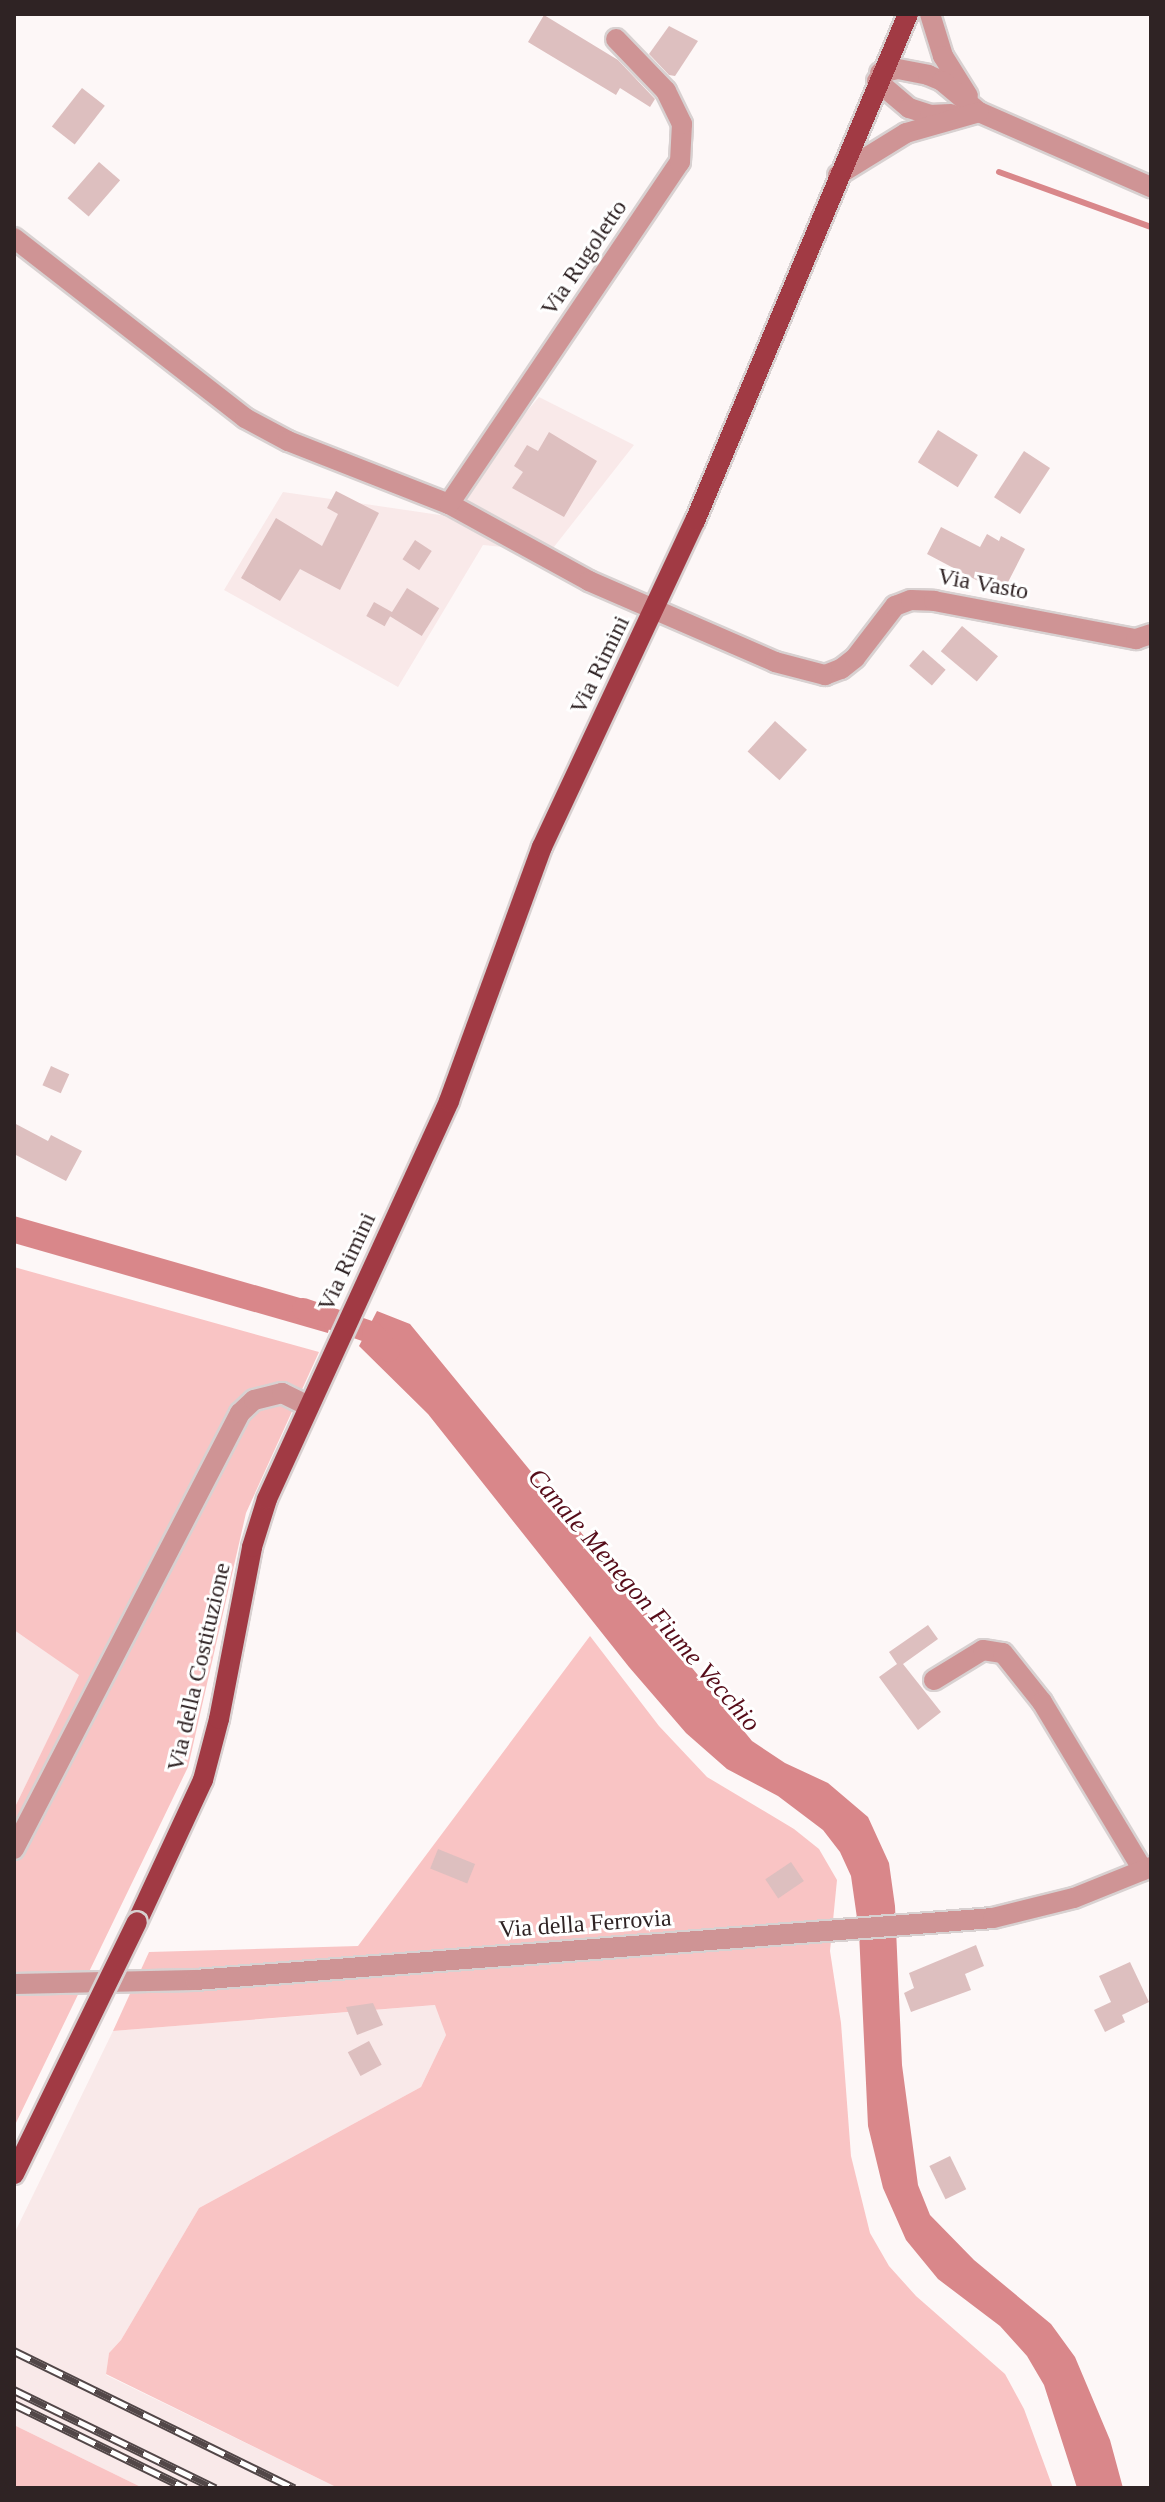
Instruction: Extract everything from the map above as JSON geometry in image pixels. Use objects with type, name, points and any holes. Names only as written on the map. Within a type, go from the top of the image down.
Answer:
[{"type":"main road","name":"Via Rimini","points":[[336,1348],[449,1101],[542,847],[656,610],[878,77],[908,14]]},
{"type":"main road","name":"Via della Costituzione","points":[[14,2174],[203,1780],[219,1719],[252,1547],[267,1499],[336,1348]]},
{"type":"street","points":[[930,14],[943,56],[979,112]]},
{"type":"street","name":"Via Rugoletto","points":[[449,504],[680,162],[682,124],[666,91],[616,39]]},
{"type":"street","points":[[878,77],[907,70],[928,75],[942,81],[979,112],[1151,187]]},
{"type":"street","points":[[878,77],[920,113],[979,112]]},
{"type":"street","points":[[838,175],[906,133],[979,112]]},
{"type":"street","points":[[14,238],[245,418],[288,441],[449,504],[589,581],[656,610]]},
{"type":"street","name":"Via Vasto","points":[[656,610],[775,662],[825,675],[841,669],[855,658],[895,606],[911,600],[934,601],[1136,639],[1151,634]]},
{"type":"street","points":[[14,1849],[240,1413],[254,1400],[282,1393],[309,1406]]},
{"type":"street","points":[[934,1680],[983,1650],[1003,1653],[1042,1702],[1147,1868]]},
{"type":"street","name":"Via della Ferrovia","points":[[14,1984],[195,1980],[904,1927],[1006,1915],[1074,1898],[1147,1868]]},
{"type":"shaded area","points":[[539,397],[634,445],[550,552],[483,545],[398,687],[224,590],[283,492],[440,515]]},
{"type":"shaded area","points":[[14,1216],[335,1308],[328,1333],[14,1243]]},
{"type":"shaded area","points":[[14,1267],[319,1352],[246,1513],[188,1767],[14,2127],[14,1809],[79,1675],[14,1630]]},
{"type":"shaded area","points":[[377,1311],[410,1324],[752,1741],[785,1763],[828,1783],[868,1817],[889,1863],[895,1906],[902,2065],[918,2185],[930,2215],[974,2260],[1051,2324],[1075,2357],[1110,2440],[1123,2488],[1077,2488],[1044,2385],[1027,2356],[1000,2326],[938,2279],[906,2240],[883,2188],[868,2126],[859,1932],[851,1876],[840,1852],[823,1830],[778,1796],[727,1769],[686,1733],[629,1667],[428,1414],[359,1346]]},
{"type":"shaded area","points":[[14,1630],[80,1675],[14,1809]]},
{"type":"shaded area","points":[[590,1636],[659,1726],[707,1777],[794,1829],[819,1849],[837,1880],[830,1951],[841,2023],[851,2156],[870,2233],[889,2266],[916,2296],[1005,2374],[1024,2409],[1053,2488],[338,2488],[106,2374],[109,2353],[121,2340],[199,2208],[421,2087],[446,2035],[435,2005],[113,2031],[149,1952],[358,1946]]},
{"type":"shaded area","points":[[436,2005],[446,2035],[421,2087],[199,2208],[121,2340],[109,2353],[106,2375],[338,2488],[143,2488],[14,2425],[14,2234],[113,2031]]},
{"type":"shaded area","points":[[14,2425],[143,2488],[14,2488]]},
{"type":"building","points":[[544,15],[618,60],[655,99],[650,107],[620,88],[616,95],[528,42]]},
{"type":"building","points":[[669,26],[698,41],[675,76],[669,75],[649,54]]},
{"type":"building","points":[[82,88],[105,106],[75,144],[52,127]]},
{"type":"building","points":[[99,162],[120,180],[89,217],[68,198]]},
{"type":"building","points":[[938,430],[978,455],[958,487],[918,462]]},
{"type":"building","points":[[549,432],[597,461],[564,517],[512,488],[523,472],[514,466],[527,445],[538,451]]},
{"type":"building","points":[[1024,451],[1050,468],[1020,514],[994,497]]},
{"type":"building","points":[[336,491],[379,513],[340,590],[300,569],[280,601],[241,578],[276,518],[322,546],[338,514],[327,508]]},
{"type":"building","points":[[941,527],[980,547],[987,534],[999,541],[1001,536],[1025,549],[1005,588],[981,576],[978,581],[927,554]]},
{"type":"building","points":[[415,540],[432,551],[419,570],[402,559]]},
{"type":"building","points":[[407,588],[439,608],[422,636],[390,616]]},
{"type":"building","points":[[374,602],[392,612],[385,626],[366,616]]},
{"type":"building","points":[[962,626],[998,656],[977,681],[941,651]]},
{"type":"building","points":[[923,650],[946,670],[932,686],[909,666]]},
{"type":"building","points":[[775,721],[807,750],[780,780],[748,751]]},
{"type":"building","points":[[51,1066],[69,1074],[61,1093],[42,1085]]},
{"type":"building","points":[[14,1123],[48,1141],[51,1135],[82,1151],[66,1181],[14,1154]]},
{"type":"building","points":[[928,1625],[938,1639],[903,1664],[941,1712],[918,1730],[879,1677],[897,1664],[889,1652]]},
{"type":"building","points":[[438,1849],[475,1864],[467,1883],[430,1868]]},
{"type":"building","points":[[791,1862],[804,1881],[778,1898],[765,1879]]},
{"type":"building","points":[[976,1945],[984,1966],[965,1974],[971,1990],[911,2012],[904,1993],[914,1988],[909,1973]]},
{"type":"building","points":[[1130,1962],[1149,2002],[1122,2015],[1125,2022],[1105,2032],[1094,2010],[1111,2002],[1099,1976]]},
{"type":"building","points":[[373,2003],[383,2025],[357,2035],[346,2007]]},
{"type":"building","points":[[369,2041],[382,2065],[360,2076],[348,2052]]},
{"type":"building","points":[[950,2156],[966,2189],[946,2199],[929,2166]]},
{"type":"waterway","points":[[999,172],[1151,227]]},
{"type":"waterway","name":"Canale Menegon Fiume Vecchio","points":[[303,1309],[373,1333],[389,1351]]},
{"type":"railway","points":[[14,2351],[294,2488]]},
{"type":"railway","points":[[14,2390],[215,2488]]},
{"type":"railway","points":[[14,2404],[186,2488]]}]
